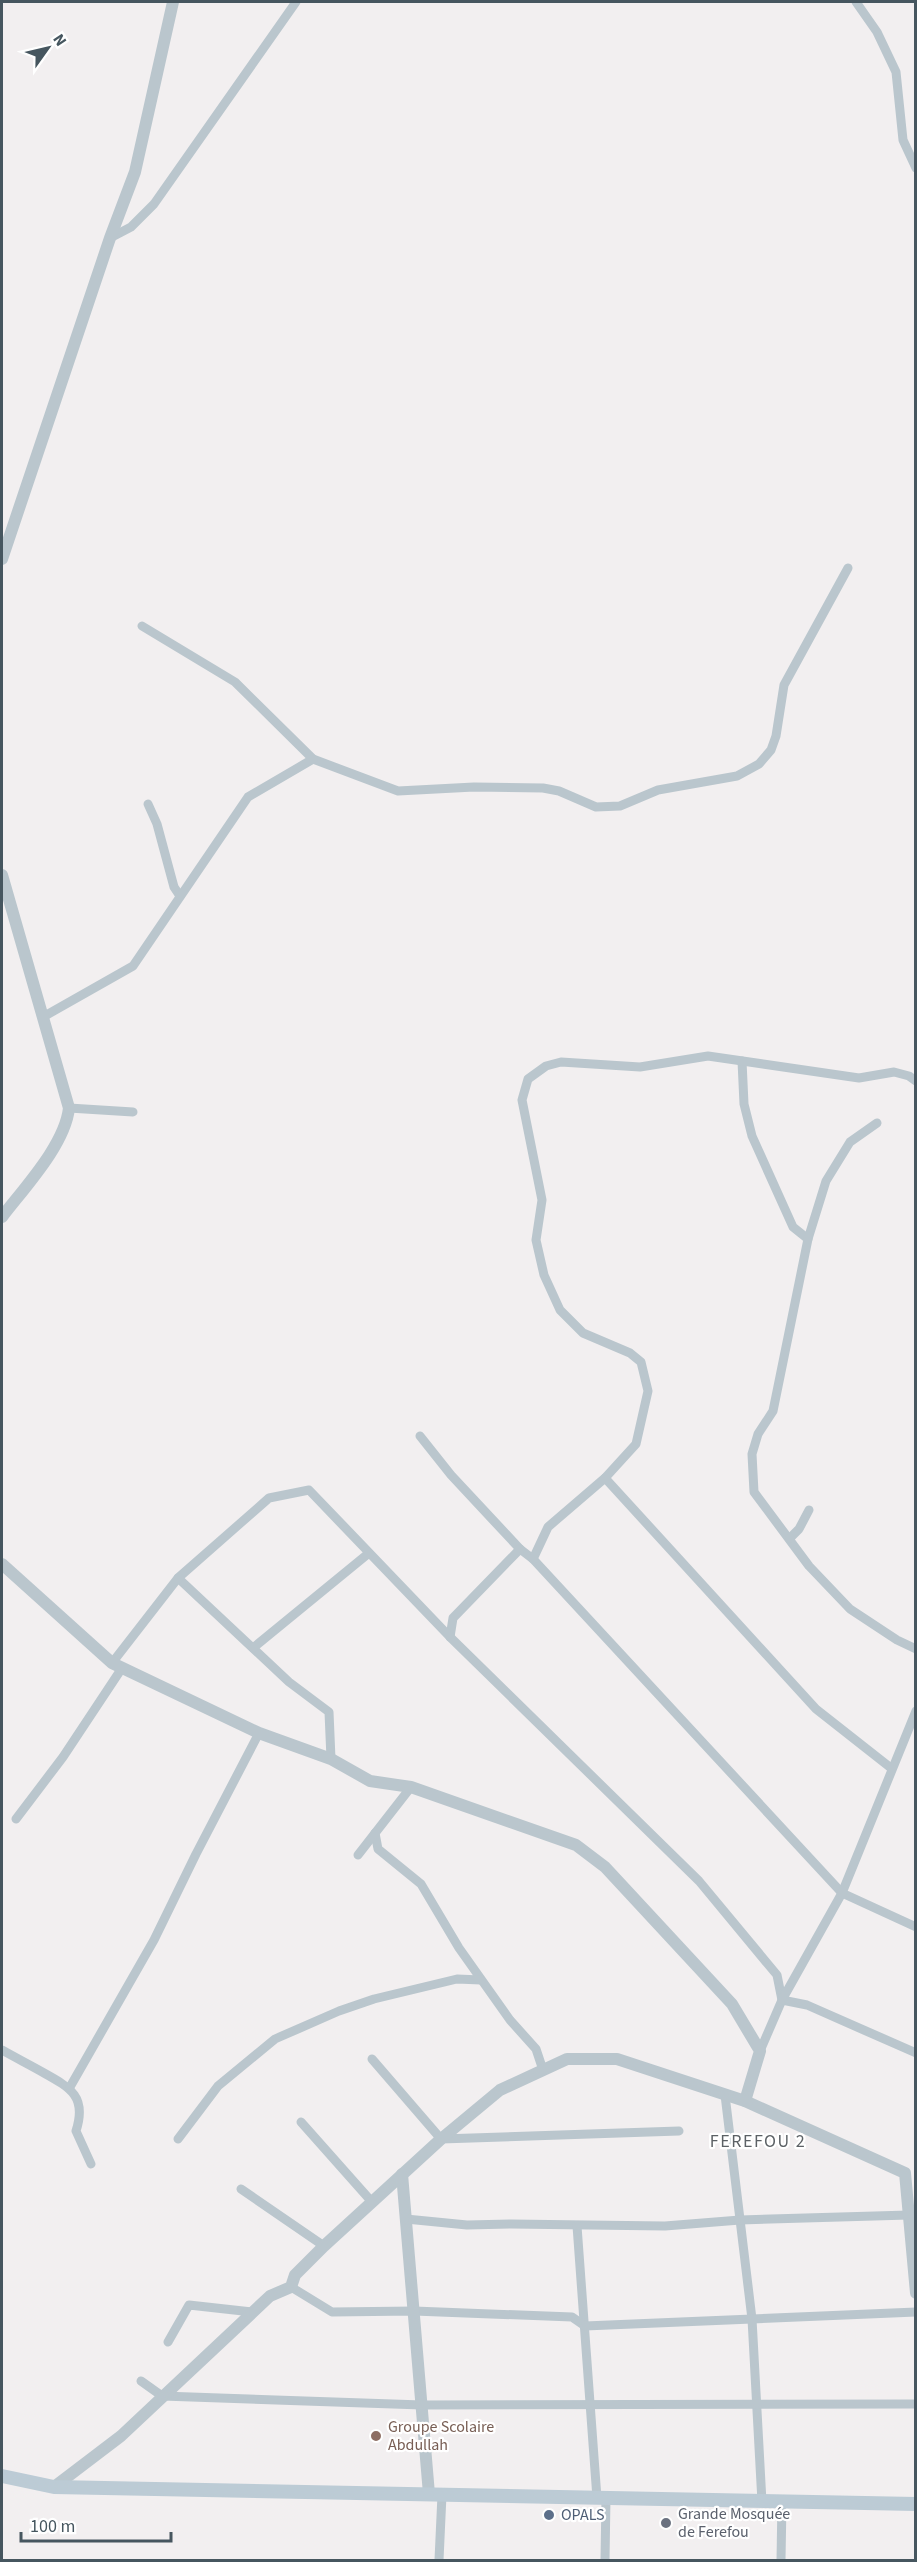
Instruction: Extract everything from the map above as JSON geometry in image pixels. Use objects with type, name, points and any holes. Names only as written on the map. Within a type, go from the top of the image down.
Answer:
[{"type":"main road","points":[[2,2476],[54,2487],[915,2504]]},
{"type":"street","points":[[2,552],[135,172],[173,2]]},
{"type":"street","points":[[110,238],[131,227],[154,204],[296,2]]},
{"type":"street","points":[[856,2],[877,32],[896,72],[903,140],[915,168]]},
{"type":"street","points":[[142,626],[235,682],[313,759],[398,791],[474,787],[543,788],[559,791],[596,807],[620,806],[658,790],[737,776],[759,764],[771,750],[776,736],[784,684],[848,568]]},
{"type":"street","points":[[43,1017],[133,966],[248,796],[313,759]]},
{"type":"street","points":[[148,804],[157,825],[174,887],[180,896]]},
{"type":"street","points":[[2,875],[69,1108],[68,1123],[47,1157],[2,1217]]},
{"type":"street","points":[[533,1559],[548,1527],[605,1478],[636,1444],[648,1390],[641,1362],[630,1353],[583,1333],[560,1310],[544,1275],[536,1240],[542,1200],[522,1100],[528,1079],[546,1066],[561,1062],[640,1067],[708,1056],[859,1078],[894,1072],[909,1076],[915,1081]]},
{"type":"street","points":[[742,1061],[744,1104],[752,1136],[793,1227],[808,1239]]},
{"type":"street","points":[[69,1108],[133,1112]]},
{"type":"street","points":[[877,1123],[850,1142],[826,1181],[808,1239],[773,1411],[758,1434],[752,1454],[754,1492],[809,1566],[849,1609],[915,1649]]},
{"type":"street","points":[[420,1436],[451,1475],[520,1549],[533,1559],[842,1893],[915,1927]]},
{"type":"street","points":[[605,1478],[816,1709],[891,1768]]},
{"type":"street","points":[[16,1819],[63,1757],[117,1666],[178,1578],[269,1498],[309,1490],[450,1637],[699,1881],[777,1975],[782,2000]]},
{"type":"street","points":[[790,1538],[799,1529],[809,1510]]},
{"type":"street","points":[[450,1637],[453,1618],[520,1549]]},
{"type":"street","points":[[253,1648],[369,1553]]},
{"type":"street","points":[[2,1564],[117,1666],[259,1733],[331,1759],[370,1781],[411,1787],[576,1845],[605,1867],[732,2004],[760,2051]]},
{"type":"street","points":[[178,1578],[289,1682],[329,1712],[331,1759]]},
{"type":"street","points":[[745,2101],[760,2051],[782,2000],[842,1893],[915,1711]]},
{"type":"street","points":[[70,2087],[154,1941],[259,1733]]},
{"type":"street","points":[[358,1855],[411,1787]]},
{"type":"street","points":[[375,1833],[378,1849],[421,1884],[481,1980],[536,2049],[543,2070]]},
{"type":"street","points":[[178,2139],[218,2086],[275,2039],[339,2011],[374,1999],[457,1979],[481,1980]]},
{"type":"street","points":[[782,2000],[807,2005],[915,2053]]},
{"type":"street","points":[[2,2050],[70,2087],[79,2102],[81,2116],[76,2131],[91,2164]]},
{"type":"street","points":[[372,2059],[441,2139]]},
{"type":"street","points":[[54,2487],[122,2436],[270,2296],[291,2287],[295,2275],[324,2246],[441,2139],[500,2090],[567,2059],[617,2059],[745,2101],[910,2175],[909,2216],[915,2293]]},
{"type":"street","points":[[725,2095],[752,2319],[762,2502]]},
{"type":"street","points":[[301,2122],[372,2202]]},
{"type":"street","points":[[441,2139],[679,2131]]},
{"type":"street","points":[[402,2174],[422,2406],[436,2494],[440,2560]]},
{"type":"street","points":[[241,2189],[324,2246]]},
{"type":"street","points":[[406,2219],[467,2225],[665,2226],[740,2220],[909,2216]]},
{"type":"street","points":[[577,2226],[605,2560]]},
{"type":"street","points":[[291,2287],[332,2312],[414,2311],[572,2317],[585,2326],[915,2312]]},
{"type":"street","points":[[168,2342],[189,2305],[252,2312]]},
{"type":"street","points":[[141,2381],[162,2396],[422,2406],[915,2404]]},
{"type":"street","points":[[781,2560],[782,2502]]},
{"type":"place","name":"Groupe Scolaire Abdullah","points":[[376,2436]]},
{"type":"place","name":"OPALS","points":[[549,2515]]},
{"type":"place","name":"Grande Mosquée de Ferefou","points":[[666,2523]]},
{"type":"district","name":"FEREFOU 2","points":[[758,2141]]}]
